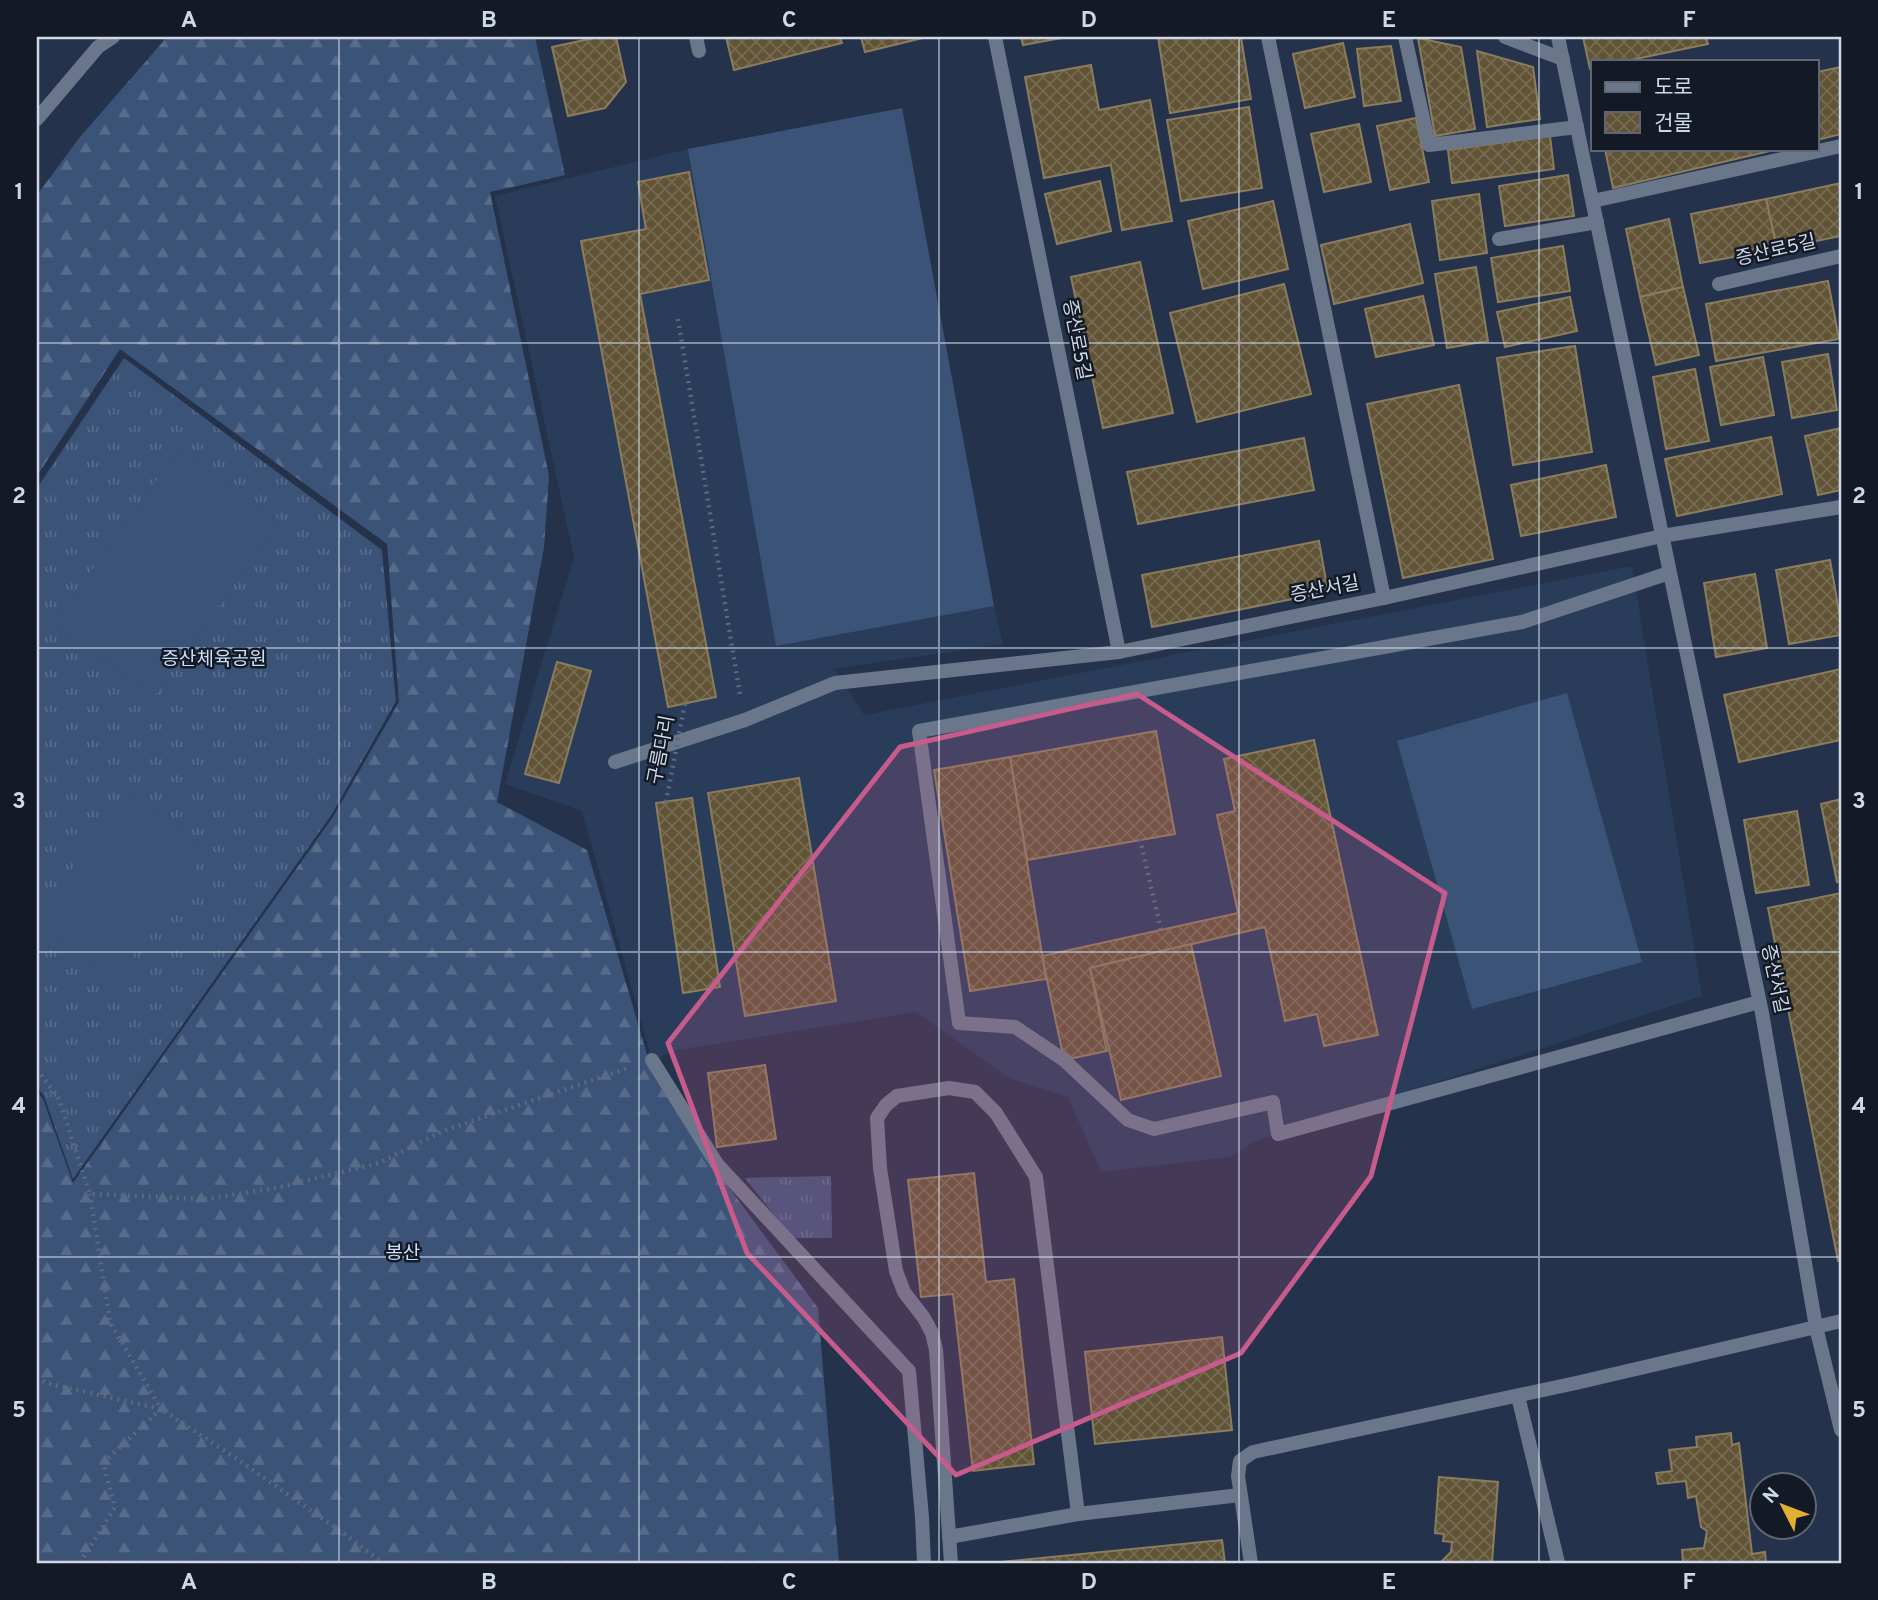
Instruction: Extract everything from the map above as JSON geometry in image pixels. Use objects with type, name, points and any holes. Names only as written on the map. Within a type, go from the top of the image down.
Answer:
[{"type":"street","points":[[37,119],[98,47],[113,37]]},
{"type":"street","name":"증산로5길","points":[[995,37],[1119,652]]},
{"type":"street","points":[[1268,37],[1384,598]]},
{"type":"street","points":[[1405,37],[1429,145],[1577,127]]},
{"type":"street","points":[[1505,37],[1563,59]]},
{"type":"street","name":"증산서길","points":[[1559,37],[1759,1002],[1816,1327],[1841,1430]]},
{"type":"street","points":[[1593,201],[1841,146]]},
{"type":"street","points":[[1499,239],[1597,222]]},
{"type":"street","name":"증산로5길","points":[[1719,284],[1841,256]]},
{"type":"street","name":"증산서길","points":[[615,762],[745,720],[835,683],[1119,652],[1384,598],[1662,536],[1841,507]]},
{"type":"street","points":[[1670,573],[1522,622],[919,731],[959,1023],[1015,1027],[1065,1060],[1128,1120],[1154,1129],[1273,1102],[1278,1134],[1759,1002]]},
{"type":"street","points":[[652,1060],[718,1164],[909,1371],[924,1563]]},
{"type":"street","points":[[951,1563],[936,1350],[932,1333],[904,1292],[896,1270],[880,1168],[877,1118],[897,1096],[949,1088],[975,1092],[996,1113],[1037,1177],[1079,1514]]},
{"type":"street","points":[[1251,1563],[1238,1476],[1240,1461],[1253,1452],[1518,1396],[1841,1321]]},
{"type":"street","points":[[1518,1396],[1558,1563]]},
{"type":"street","points":[[949,1537],[1079,1514],[1240,1495]]},
{"type":"path","points":[[678,319],[745,720]]},
{"type":"path","name":"구름다리","points":[[666,802],[685,703]]},
{"type":"path","points":[[1140,839],[1161,930]]},
{"type":"path","points":[[90,1194],[205,1199],[276,1188],[379,1163],[443,1131],[652,1060]]},
{"type":"path","points":[[37,1069],[59,1099],[90,1194],[110,1322],[160,1409]]},
{"type":"path","points":[[37,1377],[46,1383],[160,1409],[237,1459],[383,1563]]},
{"type":"path","points":[[80,1563],[115,1507],[103,1463],[160,1409]]},
{"type":"highlighted area","points":[[1137,694],[1445,893],[1371,1176],[1241,1353],[956,1475],[747,1253],[668,1043],[900,747]]},
{"type":"shaded area","points":[[902,108],[1003,644],[834,669],[864,715],[1632,566],[1702,996],[1253,1142],[1230,1157],[1101,1172],[1068,1097],[1009,1078],[916,1012],[677,1050],[652,1060],[582,811],[505,784],[574,557],[495,196],[688,149]]},
{"type":"green space","name":"봉산","points":[[167,37],[535,37],[565,175],[490,192],[549,476],[544,547],[497,802],[587,850],[650,1065],[719,1174],[818,1308],[839,1563],[37,1563],[37,1092],[43,1099],[73,1183],[333,817],[399,702],[387,544],[120,349],[37,476],[37,195],[80,137]]},
{"type":"green space","points":[[902,108],[994,606],[776,646],[688,149]]},
{"type":"green space","name":"증산체육공원","points":[[124,358],[382,550],[396,701],[332,814],[73,1179],[44,1096],[37,1087],[37,488]]},
{"type":"green space","points":[[179,448],[280,520],[154,696],[53,624]]},
{"type":"green space","points":[[1567,693],[1642,962],[1472,1009],[1397,741]]},
{"type":"green space","points":[[126,792],[208,850],[115,981],[37,926],[37,919]]},
{"type":"green space","points":[[831,1176],[832,1238],[792,1238],[745,1178]]},
{"type":"building","points":[[598,37],[616,37],[626,82],[605,108],[568,116],[552,47]]},
{"type":"building","points":[[726,37],[840,37],[842,43],[734,70]]},
{"type":"building","points":[[861,37],[927,37],[865,52]]},
{"type":"building","points":[[1021,37],[1067,37],[1023,45]]},
{"type":"building","points":[[1158,37],[1241,37],[1251,99],[1170,113]]},
{"type":"building","points":[[1583,37],[1706,37],[1708,44],[1631,60],[1591,60],[1590,69]]},
{"type":"building","points":[[1418,38],[1461,47],[1475,129],[1435,136]]},
{"type":"building","points":[[1343,43],[1355,97],[1305,108],[1293,54]]},
{"type":"building","points":[[1391,46],[1401,101],[1364,106],[1357,49]]},
{"type":"building","points":[[1477,51],[1533,67],[1540,119],[1487,127]]},
{"type":"building","points":[[1091,65],[1099,110],[1150,100],[1172,221],[1122,230],[1111,165],[1044,178],[1025,77]]},
{"type":"building","points":[[1841,67],[1841,134],[1818,140],[1818,72]]},
{"type":"building","points":[[1249,107],[1262,188],[1181,201],[1167,120]]},
{"type":"building","points":[[1416,118],[1429,182],[1390,190],[1377,126]]},
{"type":"building","points":[[1359,124],[1371,182],[1324,192],[1311,134]]},
{"type":"building","points":[[1550,136],[1554,169],[1452,183],[1448,150]]},
{"type":"building","points":[[1605,150],[1774,150],[1613,188]]},
{"type":"building","points":[[689,172],[709,280],[640,294],[716,697],[668,707],[581,241],[646,229],[638,182]]},
{"type":"building","points":[[1568,175],[1574,216],[1505,226],[1499,186]]},
{"type":"building","points":[[1100,181],[1111,231],[1057,244],[1045,194]]},
{"type":"building","points":[[1841,183],[1841,236],[1777,249],[1766,199]]},
{"type":"building","points":[[1479,194],[1487,253],[1440,260],[1432,201]]},
{"type":"building","points":[[1766,199],[1777,249],[1700,263],[1691,214]]},
{"type":"building","points":[[1273,201],[1288,269],[1203,289],[1188,221]]},
{"type":"building","points":[[1669,219],[1683,287],[1640,297],[1626,229]]},
{"type":"building","points":[[1410,224],[1423,283],[1334,304],[1321,245]]},
{"type":"building","points":[[1563,246],[1570,291],[1498,302],[1491,258]]},
{"type":"building","points":[[1140,262],[1173,413],[1103,428],[1071,277]]},
{"type":"building","points":[[1476,267],[1488,341],[1447,348],[1435,274]]},
{"type":"building","points":[[1828,281],[1839,339],[1716,361],[1706,304]]},
{"type":"building","points":[[1284,284],[1311,394],[1197,422],[1170,313]]},
{"type":"building","points":[[1683,287],[1699,355],[1656,365],[1640,297]]},
{"type":"building","points":[[1423,296],[1434,345],[1376,357],[1365,309]]},
{"type":"building","points":[[1570,297],[1577,331],[1505,347],[1497,312]]},
{"type":"building","points":[[1575,346],[1592,452],[1513,465],[1497,358]]},
{"type":"building","points":[[1828,354],[1837,410],[1792,418],[1782,362]]},
{"type":"building","points":[[1763,357],[1774,415],[1721,425],[1710,367]]},
{"type":"building","points":[[1695,369],[1709,441],[1666,449],[1653,377]]},
{"type":"building","points":[[1459,385],[1493,559],[1403,578],[1367,404]]},
{"type":"building","points":[[1841,428],[1841,490],[1818,495],[1805,436]]},
{"type":"building","points":[[1771,437],[1782,494],[1677,516],[1665,459]]},
{"type":"building","points":[[1304,438],[1314,490],[1138,524],[1127,472]]},
{"type":"building","points":[[1606,465],[1616,517],[1521,536],[1511,485]]},
{"type":"building","points":[[1319,541],[1328,592],[1152,627],[1142,575]]},
{"type":"building","points":[[1830,560],[1841,635],[1789,644],[1776,570]]},
{"type":"building","points":[[1755,574],[1767,648],[1716,657],[1704,583]]},
{"type":"building","points":[[557,662],[591,671],[559,783],[525,774]]},
{"type":"building","points":[[1841,669],[1841,740],[1739,762],[1724,695]]},
{"type":"building","points":[[1156,731],[1175,834],[1027,860],[1010,757]]},
{"type":"building","points":[[1314,740],[1378,1035],[1324,1046],[1317,1014],[1285,1021],[1265,927],[1090,968],[1107,1051],[1064,1060],[1042,956],[1238,913],[1217,815],[1235,811],[1224,759]]},
{"type":"building","points":[[1010,757],[1046,979],[970,991],[934,770]]},
{"type":"building","points":[[799,778],[836,1001],[745,1016],[708,793]]},
{"type":"building","points":[[692,798],[720,987],[683,993],[656,803]]},
{"type":"building","points":[[1841,799],[1841,881],[1837,882],[1821,804]]},
{"type":"building","points":[[1797,811],[1809,885],[1756,893],[1744,820]]},
{"type":"building","points":[[1841,893],[1841,1260],[1838,1261],[1768,908]]},
{"type":"building","points":[[1191,944],[1221,1076],[1121,1100],[1090,968]]},
{"type":"building","points":[[765,1065],[776,1139],[717,1147],[708,1073]]},
{"type":"building","points":[[974,1173],[986,1282],[1014,1279],[1034,1464],[973,1471],[953,1294],[921,1297],[908,1180]]},
{"type":"building","points":[[1222,1337],[1232,1430],[1095,1444],[1085,1352]]},
{"type":"building","points":[[1731,1433],[1732,1445],[1739,1443],[1748,1540],[1750,1540],[1752,1554],[1765,1552],[1766,1563],[1668,1563],[1683,1562],[1682,1550],[1704,1548],[1707,1531],[1701,1527],[1696,1496],[1688,1498],[1686,1481],[1658,1484],[1656,1473],[1672,1471],[1669,1450],[1697,1447],[1696,1437]]},
{"type":"building","points":[[1439,1477],[1498,1482],[1492,1563],[1440,1563],[1451,1552],[1452,1542],[1443,1541],[1444,1534],[1435,1533]]},
{"type":"building","points":[[1222,1540],[1225,1563],[991,1563]]}]
